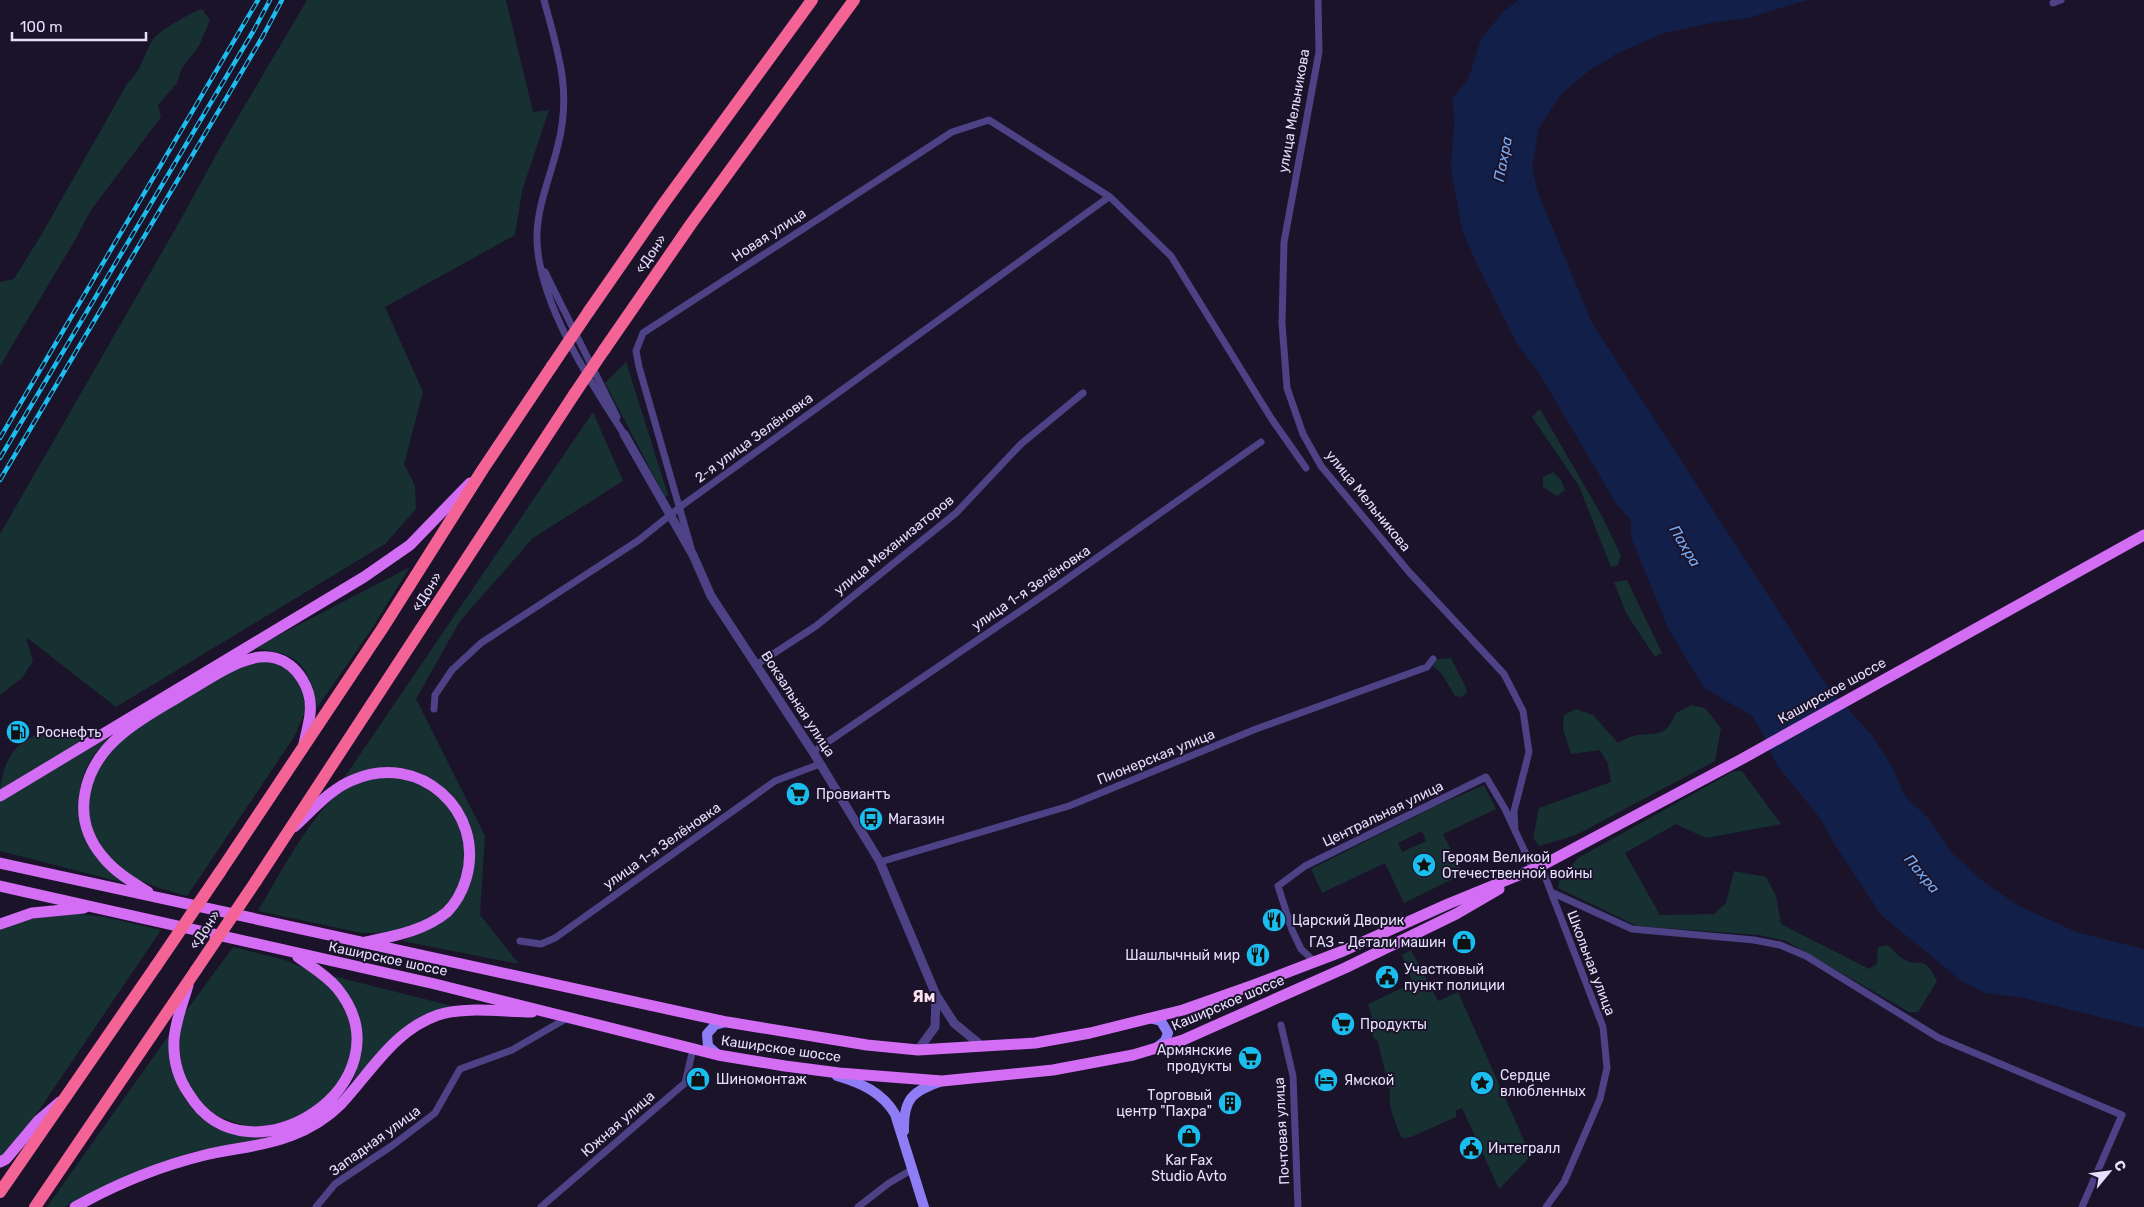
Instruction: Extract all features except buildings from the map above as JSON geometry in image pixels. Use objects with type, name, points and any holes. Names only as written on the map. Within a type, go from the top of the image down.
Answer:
[{"type":"highway","name":"«Дон»","points":[[0,1192],[304,748],[483,469],[589,310],[664,203],[812,0]]},
{"type":"highway","name":"«Дон»","points":[[35,1207],[291,830],[604,350],[697,216],[854,0]]},
{"type":"main road","points":[[0,796],[364,577],[410,545],[483,469]]},
{"type":"main road","name":"Каширское шоссе","points":[[0,886],[96,906],[554,1013],[718,1055],[817,1070],[942,1081],[1052,1070],[1133,1055],[1207,1031],[1345,968],[1456,914],[1537,868],[1740,760],[2144,535]]},
{"type":"main road","points":[[156,897],[113,868],[96,847],[87,831],[84,816],[86,788],[93,767],[108,747],[139,721],[194,688],[238,663],[262,657],[286,662],[297,672],[305,684],[311,712],[304,748]]},
{"type":"main road","points":[[291,830],[344,784],[362,776],[382,772],[409,775],[428,782],[444,795],[458,812],[466,833],[470,859],[464,884],[455,903],[436,920],[410,932],[361,943]]},
{"type":"main road","name":"Каширское шоссе","points":[[0,863],[726,1022],[867,1045],[918,1050],[1035,1043],[1090,1033],[1192,1007],[1315,962],[1537,868]]},
{"type":"main road","points":[[0,924],[32,913],[96,906]]},
{"type":"main road","points":[[193,974],[176,1024],[174,1041],[177,1072],[182,1084],[198,1108],[224,1126],[243,1132],[277,1130],[299,1120],[331,1099],[346,1082],[356,1058],[356,1029],[346,1002],[323,975],[293,953]]},
{"type":"main road","points":[[75,1207],[121,1184],[182,1161],[274,1141],[304,1130],[341,1104],[395,1042],[411,1030],[438,1015],[474,1011],[554,1013]]},
{"type":"main road","points":[[1149,1018],[1161,1021],[1168,1033],[1165,1041],[1155,1049]]},
{"type":"main road","points":[[718,1055],[708,1046],[707,1034],[715,1024],[726,1022]]},
{"type":"main road","points":[[817,1070],[860,1083],[882,1098],[895,1114],[924,1207]]},
{"type":"main road","points":[[906,1149],[904,1116],[908,1102],[914,1093],[942,1081]]},
{"type":"main road","points":[[0,1162],[6,1159],[53,1107],[65,1098]]},
{"type":"street","points":[[544,0],[563,71],[564,95],[558,145],[538,218],[538,253],[546,289],[554,312],[600,398],[624,434]]},
{"type":"street","name":"улица Мельникова","points":[[1318,0],[1319,52],[1284,242],[1282,324],[1287,388],[1303,434],[1321,466],[1409,572],[1504,674],[1522,711],[1529,752],[1514,811],[1515,831]]},
{"type":"street","points":[[2053,3],[2061,0]]},
{"type":"street","name":"Новая улица","points":[[693,555],[639,367],[636,351],[643,334],[710,288],[959,128],[989,120],[1108,198],[1171,256],[1271,418],[1306,468]]},
{"type":"street","name":"2-я улица Зелёновка","points":[[434,709],[435,695],[452,670],[481,643],[639,540],[680,507],[1108,198]]},
{"type":"street","name":"улица Механизаторов","points":[[756,665],[816,626],[956,513],[1021,444],[1083,393]]},
{"type":"street","name":"Вокзальная улица","points":[[624,434],[669,516],[693,555],[711,596],[813,752],[880,862],[936,995],[954,1023],[983,1047]]},
{"type":"street","name":"улица 1-я Зелёновка","points":[[813,752],[1057,586],[1261,442]]},
{"type":"street","name":"Пионерская улица","points":[[880,862],[1069,806],[1256,729],[1427,667],[1433,659]]},
{"type":"street","name":"улица 1-я Зелёновка","points":[[520,941],[540,944],[554,938],[775,781],[820,764]]},
{"type":"street","name":"Центральная улица","points":[[1315,962],[1301,949],[1278,886],[1305,866],[1486,777],[1537,868]]},
{"type":"street","name":"Школьная улица","points":[[1537,868],[1552,892],[1566,936],[1603,1027],[1607,1068],[1600,1099],[1577,1154],[1564,1182],[1546,1207]]},
{"type":"street","points":[[1552,892],[1632,929],[1754,940],[1780,945],[1806,956],[1939,1038],[2122,1115],[2082,1207]]},
{"type":"street","name":"Вокзальная улица","points":[[918,1050],[935,1027],[936,995]]},
{"type":"street","name":"Западная улица","points":[[316,1207],[335,1184],[393,1145],[434,1113],[460,1070],[512,1050],[569,1017]]},
{"type":"street","name":"Почтовая улица","points":[[1281,1024],[1293,1076],[1298,1207]]},
{"type":"street","name":"Южная улица","points":[[541,1207],[684,1083],[694,1049]]},
{"type":"street","points":[[858,1207],[889,1182],[913,1169]]},
{"type":"green space","points":[[307,0],[506,0],[533,112],[549,110],[522,191],[515,235],[385,307],[423,392],[404,464],[415,486],[416,509],[385,544],[116,707],[26,637],[33,661],[22,678],[0,695],[0,534],[221,146]]},
{"type":"green space","points":[[202,9],[210,20],[199,46],[182,68],[177,83],[158,105],[161,117],[91,210],[0,366],[0,282],[14,279],[43,232],[127,84],[137,72],[155,37],[177,21]]},
{"type":"green space","points":[[626,362],[668,495],[665,497],[605,383]]},
{"type":"green space","points":[[1540,409],[1602,516],[1621,556],[1618,565],[1611,567],[1579,486],[1532,417]]},
{"type":"green space","points":[[593,412],[623,481],[533,538],[460,621],[416,699],[485,836],[480,915],[519,964],[402,941],[433,924],[471,878],[475,859],[472,833],[460,806],[440,785],[428,777],[414,771],[393,767],[371,770],[344,778]]},
{"type":"green space","points":[[1553,472],[1561,480],[1565,490],[1557,496],[1543,487],[1543,477]]},
{"type":"green space","points":[[410,567],[371,630],[317,708],[310,680],[299,663],[282,654],[254,648]]},
{"type":"green space","points":[[1627,580],[1662,653],[1655,657],[1626,613],[1614,582]]},
{"type":"green space","points":[[1451,658],[1466,688],[1467,693],[1461,697],[1455,696],[1442,674],[1433,666],[1437,659]]},
{"type":"green space","points":[[270,661],[288,668],[301,685],[306,710],[294,737],[187,896],[151,885],[130,875],[113,862],[101,848],[93,831],[89,814],[90,796],[103,761],[121,741],[174,705],[238,668],[250,663]]},
{"type":"green space","points":[[1691,705],[1705,708],[1721,728],[1715,761],[1576,835],[1539,846],[1533,838],[1539,808],[1611,782],[1608,764],[1600,750],[1571,754],[1563,729],[1564,715],[1576,709],[1593,715],[1618,743],[1633,736],[1663,731],[1672,722],[1676,713]]},
{"type":"green space","points":[[42,733],[71,735],[85,739],[0,790],[7,762],[17,747],[24,741]]},
{"type":"green space","points":[[110,737],[94,755],[85,771],[81,784],[79,812],[86,839],[93,852],[106,869],[125,883],[0,851],[0,801]]},
{"type":"green space","points":[[1734,771],[1742,771],[1781,824],[1706,838],[1676,824],[1625,853],[1660,915],[1714,914],[1726,903],[1734,871],[1766,877],[1776,896],[1781,924],[1869,969],[1877,964],[1878,947],[1888,945],[1897,955],[1908,962],[1921,962],[1928,966],[1937,981],[1918,1012],[1909,1012],[1786,941],[1759,935],[1637,926],[1558,888],[1560,879],[1578,858]]},
{"type":"green space","points":[[402,777],[437,793],[460,824],[466,849],[460,886],[445,908],[422,923],[386,933],[362,933],[258,911],[313,822],[340,792],[353,784],[365,781]]},
{"type":"green space","points":[[1484,785],[1496,809],[1443,834],[1463,874],[1404,903],[1385,863],[1322,893],[1311,869],[1434,807]],"holes":[[[1422,831],[1426,841],[1402,852],[1398,843]]]},
{"type":"green space","points":[[79,914],[104,917],[161,930],[33,1119],[16,1142],[0,1157],[0,929],[45,915]]},
{"type":"green space","points":[[233,947],[285,960],[313,972],[333,989],[348,1014],[354,1041],[343,1080],[323,1101],[290,1121],[251,1128],[214,1115],[193,1094],[181,1070],[179,1032],[184,1014]]},
{"type":"green space","points":[[1411,950],[1438,1001],[1458,992],[1531,1156],[1499,1189],[1462,1108],[1456,1110],[1456,1117],[1411,1137],[1402,1138],[1395,1121],[1389,1096],[1390,1091],[1377,1039],[1374,1039],[1370,1027],[1369,1019],[1372,1018],[1368,1004],[1413,983],[1402,955]]},
{"type":"green space","points":[[333,976],[460,1008],[393,1037],[353,1081],[361,1050],[360,1026],[356,1014]]},
{"type":"green space","points":[[169,1035],[174,1069],[180,1089],[195,1111],[205,1120],[227,1131],[266,1138],[193,1152],[139,1171],[64,1207],[47,1207]]},
{"type":"water","name":"Пахра","points":[[1519,0],[1807,0],[1748,18],[1715,22],[1661,34],[1616,54],[1589,71],[1561,94],[1539,128],[1532,167],[1538,193],[1592,323],[1827,686],[1871,734],[1891,765],[1905,796],[1929,819],[1952,853],[1984,882],[2019,906],[2079,933],[2144,949],[2144,1028],[2024,998],[1985,993],[1962,981],[1882,916],[1833,842],[1820,818],[1776,764],[1763,734],[1752,716],[1704,688],[1668,628],[1631,537],[1631,521],[1616,503],[1539,373],[1517,344],[1462,230],[1451,168],[1454,125],[1453,97],[1468,80],[1481,39],[1504,11]]},
{"type":"railway","points":[[0,438],[258,0]]},
{"type":"railway","points":[[0,458],[270,0]]},
{"type":"railway","points":[[0,480],[263,36],[282,0]]},
{"type":"place","name":"Роснефть","points":[[18,732]]},
{"type":"place","name":"Провиантъ","points":[[798,794]]},
{"type":"place","name":"Магазин","points":[[871,819]]},
{"type":"place","name":"Героям Великой Отечественной войны","points":[[1424,865]]},
{"type":"place","name":"Царский Дворик","points":[[1274,920]]},
{"type":"place","name":"ГАЗ - Детали машин","points":[[1464,942]]},
{"type":"place","name":"Шашлычный мир","points":[[1258,955]]},
{"type":"place","name":"Участковый пункт полиции","points":[[1387,977]]},
{"type":"place","name":"Продукты","points":[[1343,1024]]},
{"type":"place","name":"Армянские продукты","points":[[1250,1058]]},
{"type":"place","name":"Шиномонтаж","points":[[698,1079]]},
{"type":"place","name":"Ямской","points":[[1326,1080]]},
{"type":"place","name":"Сердце влюбленных","points":[[1482,1083]]},
{"type":"place","name":"Торговый центр \"Пахра\"","points":[[1230,1103]]},
{"type":"place","name":"Kar Fax Studio Avto","points":[[1189,1136]]},
{"type":"place","name":"Интегралл","points":[[1471,1148]]},
{"type":"district","name":"Ям","points":[[924,996]]}]
